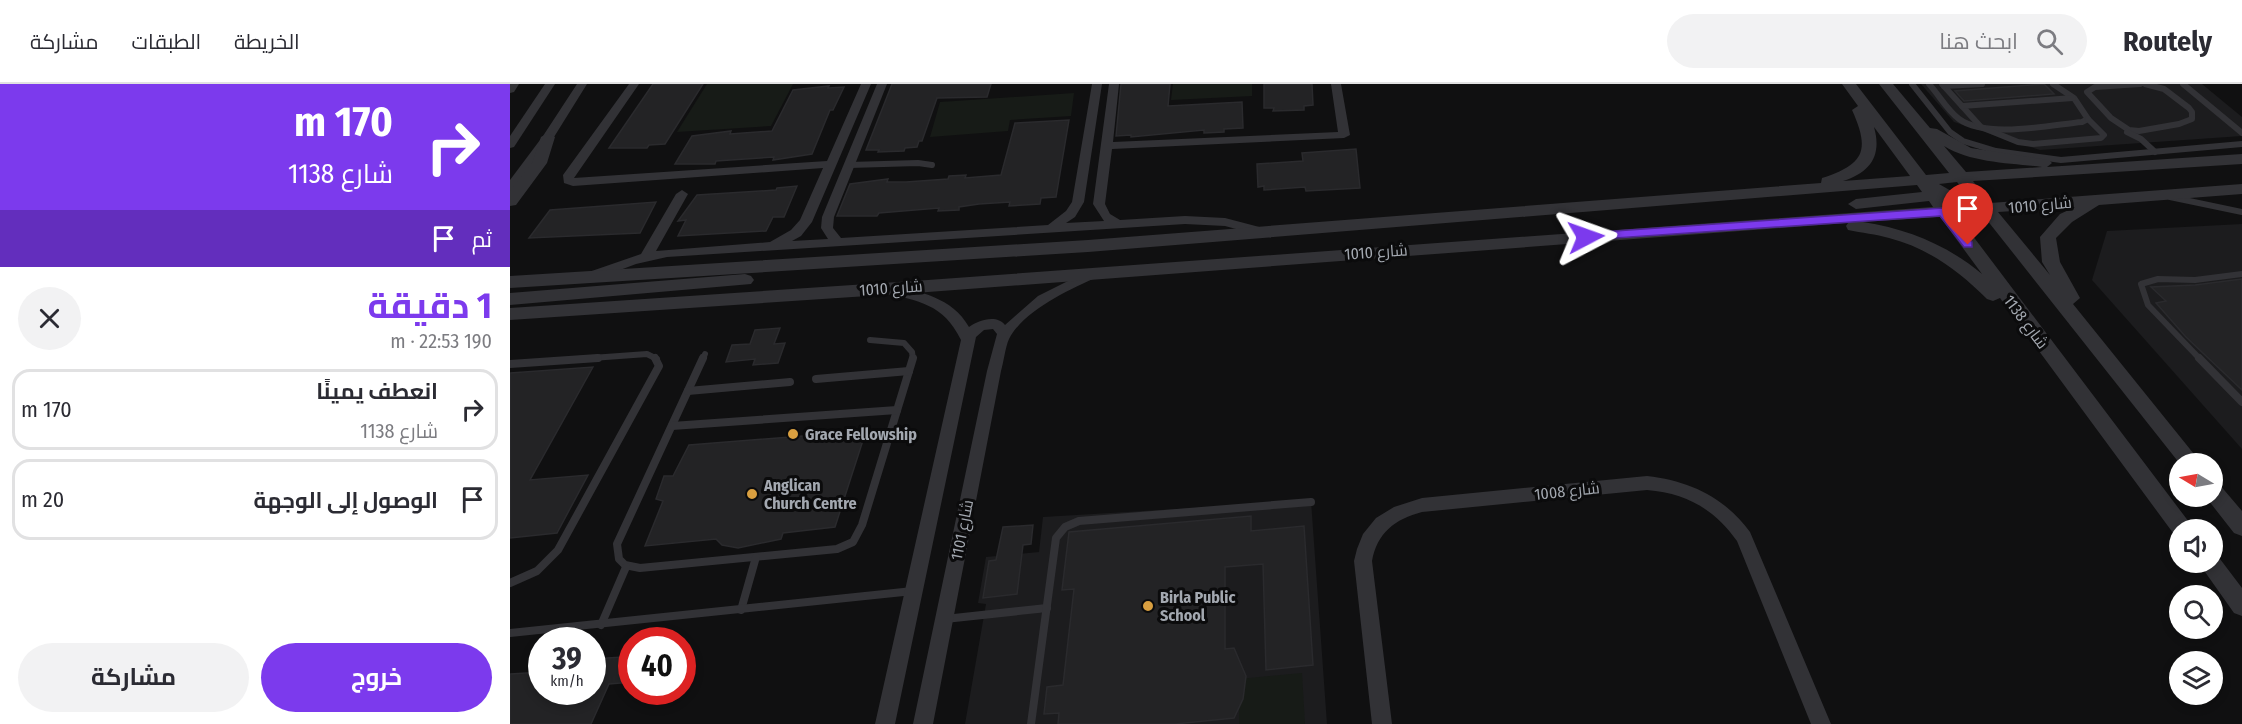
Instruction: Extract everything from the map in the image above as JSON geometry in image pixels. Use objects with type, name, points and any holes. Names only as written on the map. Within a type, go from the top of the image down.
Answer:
[{"type":"street","points":[[510,90],[514,84]]},
{"type":"street","points":[[510,145],[550,84]]},
{"type":"street","points":[[510,188],[548,137],[582,84]]},
{"type":"street","points":[[634,84],[569,175],[568,180],[573,182],[832,164]]},
{"type":"street","points":[[772,247],[796,233],[807,218],[866,84]]},
{"type":"street","points":[[837,242],[827,228],[828,217],[882,84]]},
{"type":"street","points":[[1048,229],[1071,214],[1079,197],[1096,84]]},
{"type":"street","points":[[1114,84],[1100,198],[1101,210],[1118,225]]},
{"type":"street","points":[[1106,146],[1344,135],[1336,84]]},
{"type":"street","points":[[1788,192],[1847,176],[1862,166],[1870,156],[1871,139],[1861,112],[1844,84]]},
{"type":"street","points":[[1849,84],[1920,180],[1959,197]]},
{"type":"street","points":[[1871,84],[1959,197],[2169,453]]},
{"type":"street","name":"شارع 1138","points":[[1886,84],[1916,120],[1959,197],[2093,410],[2176,519]]},
{"type":"street","points":[[1896,84],[1914,106],[1916,120],[1949,144],[1969,152],[2083,169]]},
{"type":"street","points":[[510,201],[541,162],[548,145],[548,137]]},
{"type":"street","name":"شارع 1010","points":[[510,314],[888,289],[1798,220],[1959,197],[2083,169],[2242,159]]},
{"type":"street","points":[[1586,237],[1673,219],[2242,176]]},
{"type":"street","name":"شارع 1010","points":[[510,282],[1088,246],[1920,180]]},
{"type":"street","name":"شارع 1010","points":[[1959,197],[2119,199],[2242,189]]},
{"type":"street","points":[[646,257],[682,194]]},
{"type":"street","points":[[1079,197],[1088,202],[1100,198]]},
{"type":"street","name":"شارع 1138","points":[[1959,197],[2097,345],[2183,453]]},
{"type":"street","points":[[2097,345],[2051,262],[2048,237],[2066,218],[2089,206],[2119,199]]},
{"type":"street","points":[[807,218],[828,217]]},
{"type":"street","name":"شارع 1010","points":[[591,276],[646,257],[667,253],[1205,220],[1226,222],[1262,232]]},
{"type":"street","points":[[1798,220],[1897,232],[1937,249],[1970,271],[2093,410]]},
{"type":"street","points":[[510,299],[867,269],[928,255]]},
{"type":"street","name":"شارع 1101","points":[[923,724],[994,371],[1003,337],[1020,315],[1034,305],[1092,274]]},
{"type":"street","points":[[510,276],[532,281]]},
{"type":"street","points":[[888,289],[933,301],[951,310],[961,322],[968,340]]},
{"type":"street","points":[[510,320],[535,313]]},
{"type":"street","points":[[968,340],[976,328],[986,324],[1001,327],[1003,337]]},
{"type":"street","name":"شارع 1101","points":[[885,724],[968,340]]},
{"type":"street","name":"شارع 1008","points":[[1382,724],[1363,561],[1365,549],[1376,528],[1397,513],[1422,505],[1647,483],[1663,484],[1695,493],[1717,506],[1735,524],[1744,537],[1821,724]]},
{"type":"street","points":[[2223,504],[2242,528]]},
{"type":"street","points":[[2221,507],[2242,528]]},
{"type":"street","points":[[2217,573],[2242,606]]},
{"type":"lane","points":[[1912,84],[1950,132],[1963,141],[1996,152],[2061,160],[2242,144]]},
{"type":"lane","points":[[1929,84],[1960,120],[2018,142],[2033,144],[2101,138],[2104,135],[2102,131],[2088,119],[2086,112],[2053,84]]},
{"type":"lane","points":[[1943,85],[1982,84]]},
{"type":"lane","points":[[2139,84],[2095,87],[2087,92],[2122,126],[2155,152]]},
{"type":"lane","points":[[2122,126],[2139,131],[2148,127],[2184,124],[2189,122],[2193,116],[2189,108],[2164,89],[2145,84]]},
{"type":"lane","points":[[2183,84],[2242,133]]},
{"type":"lane","points":[[1943,85],[1981,127],[2082,122],[2088,119]]},
{"type":"lane","points":[[1962,106],[2073,99]]},
{"type":"lane","points":[[2139,131],[2141,139]]},
{"type":"lane","points":[[849,165],[932,165]]},
{"type":"lane","points":[[2160,195],[2242,212]]},
{"type":"lane","points":[[2242,274],[2195,280],[2158,279],[2141,284],[2148,306],[2242,402]]},
{"type":"lane","points":[[705,354],[617,544],[616,554],[619,561],[626,567],[640,568],[837,549],[853,542],[862,525],[913,352],[910,347],[898,340],[870,340]]},
{"type":"lane","points":[[510,364],[647,354],[658,360],[659,366],[558,550],[543,568],[532,575],[510,583]]},
{"type":"lane","points":[[816,379],[909,371]]},
{"type":"lane","points":[[688,391],[790,382]]},
{"type":"lane","points":[[672,426],[897,410]]},
{"type":"lane","points":[[1031,724],[1056,538],[1059,532],[1072,523],[1311,502]]},
{"type":"lane","points":[[741,610],[756,557]]},
{"type":"lane","points":[[601,625],[626,567]]},
{"type":"lane","points":[[510,633],[915,591]]},
{"type":"lane","points":[[944,620],[1047,608]]},
{"type":"shaded area","points":[[707,84],[793,84],[771,126],[677,132]]},
{"type":"shaded area","points":[[1173,84],[1252,84],[1252,96],[1171,100]]},
{"type":"shaded area","points":[[1921,84],[2202,84],[2242,117],[2242,136],[2040,150],[1954,122]]},
{"type":"shaded area","points":[[1074,93],[1071,116],[1010,120],[1008,131],[930,137],[940,102]]},
{"type":"shaded area","points":[[2242,224],[2242,449],[2092,280],[2107,231]]},
{"type":"shaded area","points":[[1311,501],[1327,724],[965,724],[986,604],[978,603],[986,557],[1039,552],[1043,517]]},
{"type":"shaded area","points":[[1302,673],[1305,724],[1239,724],[1239,679]]},
{"type":"building","points":[[653,84],[703,84],[665,144],[649,145],[647,148],[609,148]]},
{"type":"building","points":[[892,84],[991,84],[987,97],[937,98],[922,141],[919,141],[917,147],[905,148],[904,151],[866,150]]},
{"type":"building","points":[[1121,84],[1170,84],[1168,106],[1242,102],[1243,128],[1224,129],[1224,132],[1204,133],[1204,130],[1131,137],[1131,135],[1116,136]]},
{"type":"building","points":[[1264,84],[1312,84],[1313,105],[1304,106],[1304,110],[1273,111],[1274,108],[1264,108]]},
{"type":"building","points":[[2044,84],[2054,94],[1964,101],[1955,91]]},
{"type":"building","points":[[829,86],[828,88],[844,87],[833,110],[830,110],[812,154],[773,160],[774,157],[716,161],[715,164],[675,164],[692,136],[731,131],[730,134],[772,131],[793,90]]},
{"type":"building","points":[[1069,120],[1056,197],[1041,198],[1040,204],[1009,206],[1010,202],[959,207],[959,210],[938,211],[939,208],[879,213],[877,216],[837,216],[850,184],[888,179],[887,182],[906,182],[948,179],[949,176],[966,175],[965,178],[1001,175],[1015,123]]},
{"type":"building","points":[[1356,149],[1360,188],[1306,191],[1305,187],[1264,190],[1264,186],[1258,187],[1257,164],[1303,161],[1302,153]]},
{"type":"building","points":[[797,186],[784,217],[773,217],[766,231],[678,236],[686,220],[678,221],[697,195],[776,190]]},
{"type":"building","points":[[656,202],[640,233],[529,238],[550,210]]},
{"type":"building","points":[[2242,279],[2242,390],[2186,337],[2156,303],[2166,301],[2151,287],[2195,285]]},
{"type":"building","points":[[780,328],[774,344],[785,343],[778,363],[753,365],[755,359],[726,362],[732,345],[750,344],[755,330]]},
{"type":"building","points":[[593,367],[530,480],[588,475],[557,533],[510,538],[510,373]]},
{"type":"building","name":"Anglican Church Centre","points":[[866,431],[835,527],[783,533],[781,539],[738,548],[722,545],[716,539],[645,546],[663,501],[656,499],[664,476],[673,476],[689,445]]},
{"type":"building","name":"Birla Public School","points":[[1251,516],[1251,531],[1304,526],[1313,665],[1266,670],[1263,564],[1225,567],[1225,649],[1234,648],[1246,676],[1243,699],[1234,718],[1175,724],[1058,724],[1059,713],[1044,714],[1047,687],[1063,685],[1074,589],[1062,590],[1069,532]]},
{"type":"building","points":[[1033,525],[1031,544],[1023,545],[1017,594],[983,598],[989,561],[996,560],[1003,527]]},
{"type":"building","points":[[618,657],[618,683],[609,684],[606,691],[606,658]]},
{"type":"building","points":[[528,673],[528,705],[600,705],[591,724],[510,724],[510,674]]},
{"type":"place","name":"Grace Fellowship","points":[[793,434]]},
{"type":"place","name":"Anglican Church Centre","points":[[752,494]]},
{"type":"place","name":"Birla Public School","points":[[1148,606]]},
{"type":"route","points":[[1586,237],[1798,220],[1943,212],[1968,245]]}]
